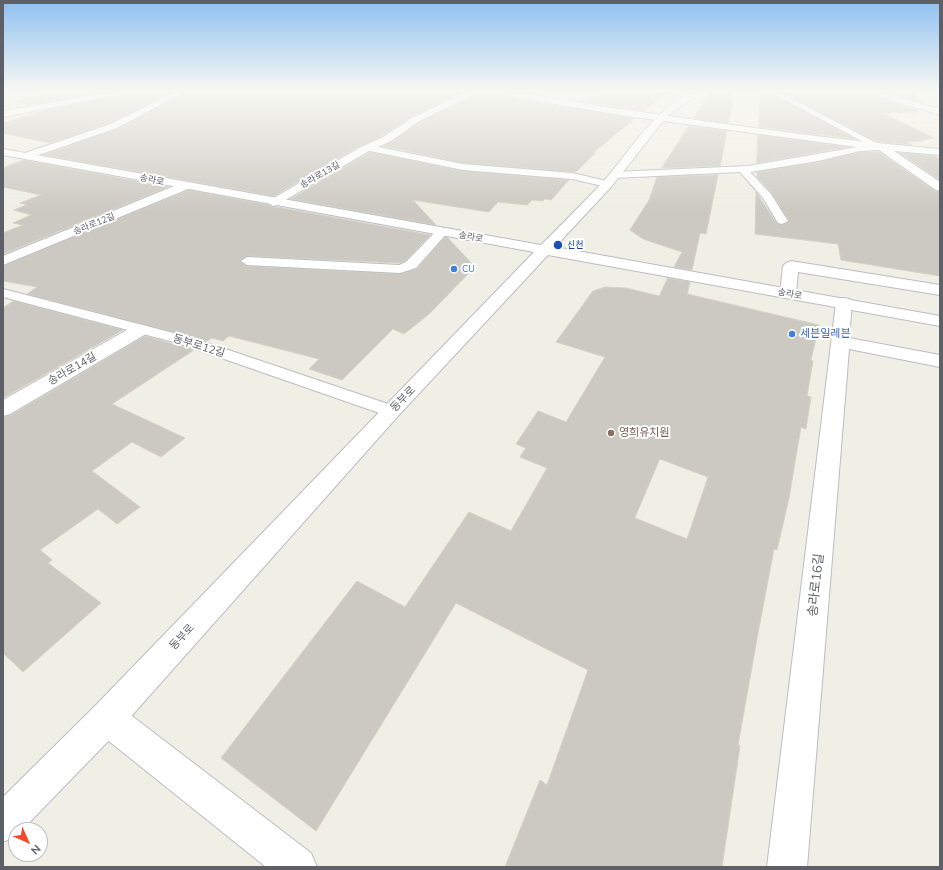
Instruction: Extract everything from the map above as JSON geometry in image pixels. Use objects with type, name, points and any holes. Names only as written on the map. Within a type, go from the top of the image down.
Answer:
[{"type":"street","points":[[26,156],[101,131]]},
{"type":"street","name":"송라로13길","points":[[274,202],[368,148],[387,139],[399,131]]},
{"type":"street","name":"동부로","points":[[3,823],[107,718],[391,411],[611,180],[649,131]]},
{"type":"street","points":[[760,131],[880,147],[940,152]]},
{"type":"street","points":[[880,147],[940,187]]},
{"type":"street","name":"송라로","points":[[3,152],[184,186],[940,320]]},
{"type":"street","name":"송라로12길","points":[[3,261],[184,186]]},
{"type":"street","points":[[788,293],[791,266],[940,290]]},
{"type":"street","name":"송라로16길","points":[[787,867],[844,303]]},
{"type":"street","name":"송라로14길","points":[[3,409],[140,330]]},
{"type":"street","points":[[841,342],[940,361]]},
{"type":"street","points":[[107,718],[297,867]]},
{"type":"lane","points":[[848,131],[880,147]]},
{"type":"lane","points":[[368,148],[463,167],[611,180],[779,165],[860,148],[880,147]]},
{"type":"lane","points":[[742,169],[767,196],[782,221]]},
{"type":"lane","points":[[247,261],[400,269],[411,265],[442,232]]},
{"type":"lane","name":"동부로12길","points":[[3,293],[140,330],[187,341],[391,411]]},
{"type":"building","points":[[3,131],[87,131],[50,143],[3,133]]},
{"type":"building","points":[[113,131],[390,131],[358,147],[274,196],[44,155]]},
{"type":"building","points":[[407,131],[620,131],[593,153],[595,153],[576,172],[463,163],[383,146]]},
{"type":"building","points":[[686,131],[727,131],[720,166],[662,168]]},
{"type":"building","points":[[788,131],[840,131],[855,139]]},
{"type":"building","points":[[856,131],[919,131],[934,138],[921,140],[923,141],[905,142],[912,145],[876,141]]},
{"type":"building","points":[[758,135],[847,147],[757,163]]},
{"type":"building","points":[[370,152],[463,171],[569,180],[551,200],[532,200],[527,205],[498,202],[489,212],[413,200],[436,225],[291,199]]},
{"type":"building","points":[[860,152],[879,152],[935,191],[940,192],[940,276],[841,260],[838,244],[755,234],[756,192],[777,224],[783,225],[789,221],[772,193],[757,177],[757,172],[818,162]]},
{"type":"building","points":[[900,153],[934,156],[940,159],[940,180]]},
{"type":"building","points":[[24,160],[168,187],[3,254],[3,233],[23,225],[13,223],[31,215],[14,210],[27,205],[20,203],[41,195],[3,187],[3,168]]},
{"type":"building","points":[[718,175],[706,234],[700,233],[692,270],[674,267],[682,252],[643,239],[630,230],[649,200],[657,177]]},
{"type":"building","points":[[189,190],[269,205],[272,207],[430,235],[405,261],[399,263],[247,256],[240,261],[247,266],[400,274],[417,269],[445,237],[448,238],[475,267],[429,314],[404,334],[393,329],[342,380],[309,369],[319,359],[229,336],[223,341],[212,338],[207,341],[27,294],[37,287],[3,281],[3,266]]},
{"type":"building","points":[[668,278],[690,282],[687,294],[819,325],[811,360],[813,361],[807,396],[811,397],[806,429],[801,427],[789,498],[777,550],[774,549],[758,633],[738,745],[740,746],[722,867],[505,867],[540,780],[547,785],[588,670],[456,603],[316,831],[221,758],[357,581],[405,607],[469,512],[511,531],[547,468],[520,457],[526,448],[516,444],[538,411],[566,422],[605,357],[556,342],[593,291],[605,287],[626,288],[659,296]],"holes":[[[660,459],[708,477],[687,539],[635,518]]]},
{"type":"building","points":[[14,301],[123,330],[3,398],[3,308]]},
{"type":"building","points":[[145,336],[194,350],[112,404],[185,438],[161,457],[132,442],[92,471],[140,507],[117,524],[98,509],[40,550],[52,560],[48,563],[101,603],[23,672],[3,653],[3,417],[11,415]]},
{"type":"place","name":"신천","points":[[558,245]]},
{"type":"place","name":"CU","points":[[454,269]]},
{"type":"place","name":"세븐일레븐","points":[[792,334]]},
{"type":"place","name":"영희유치원","points":[[611,433]]}]
